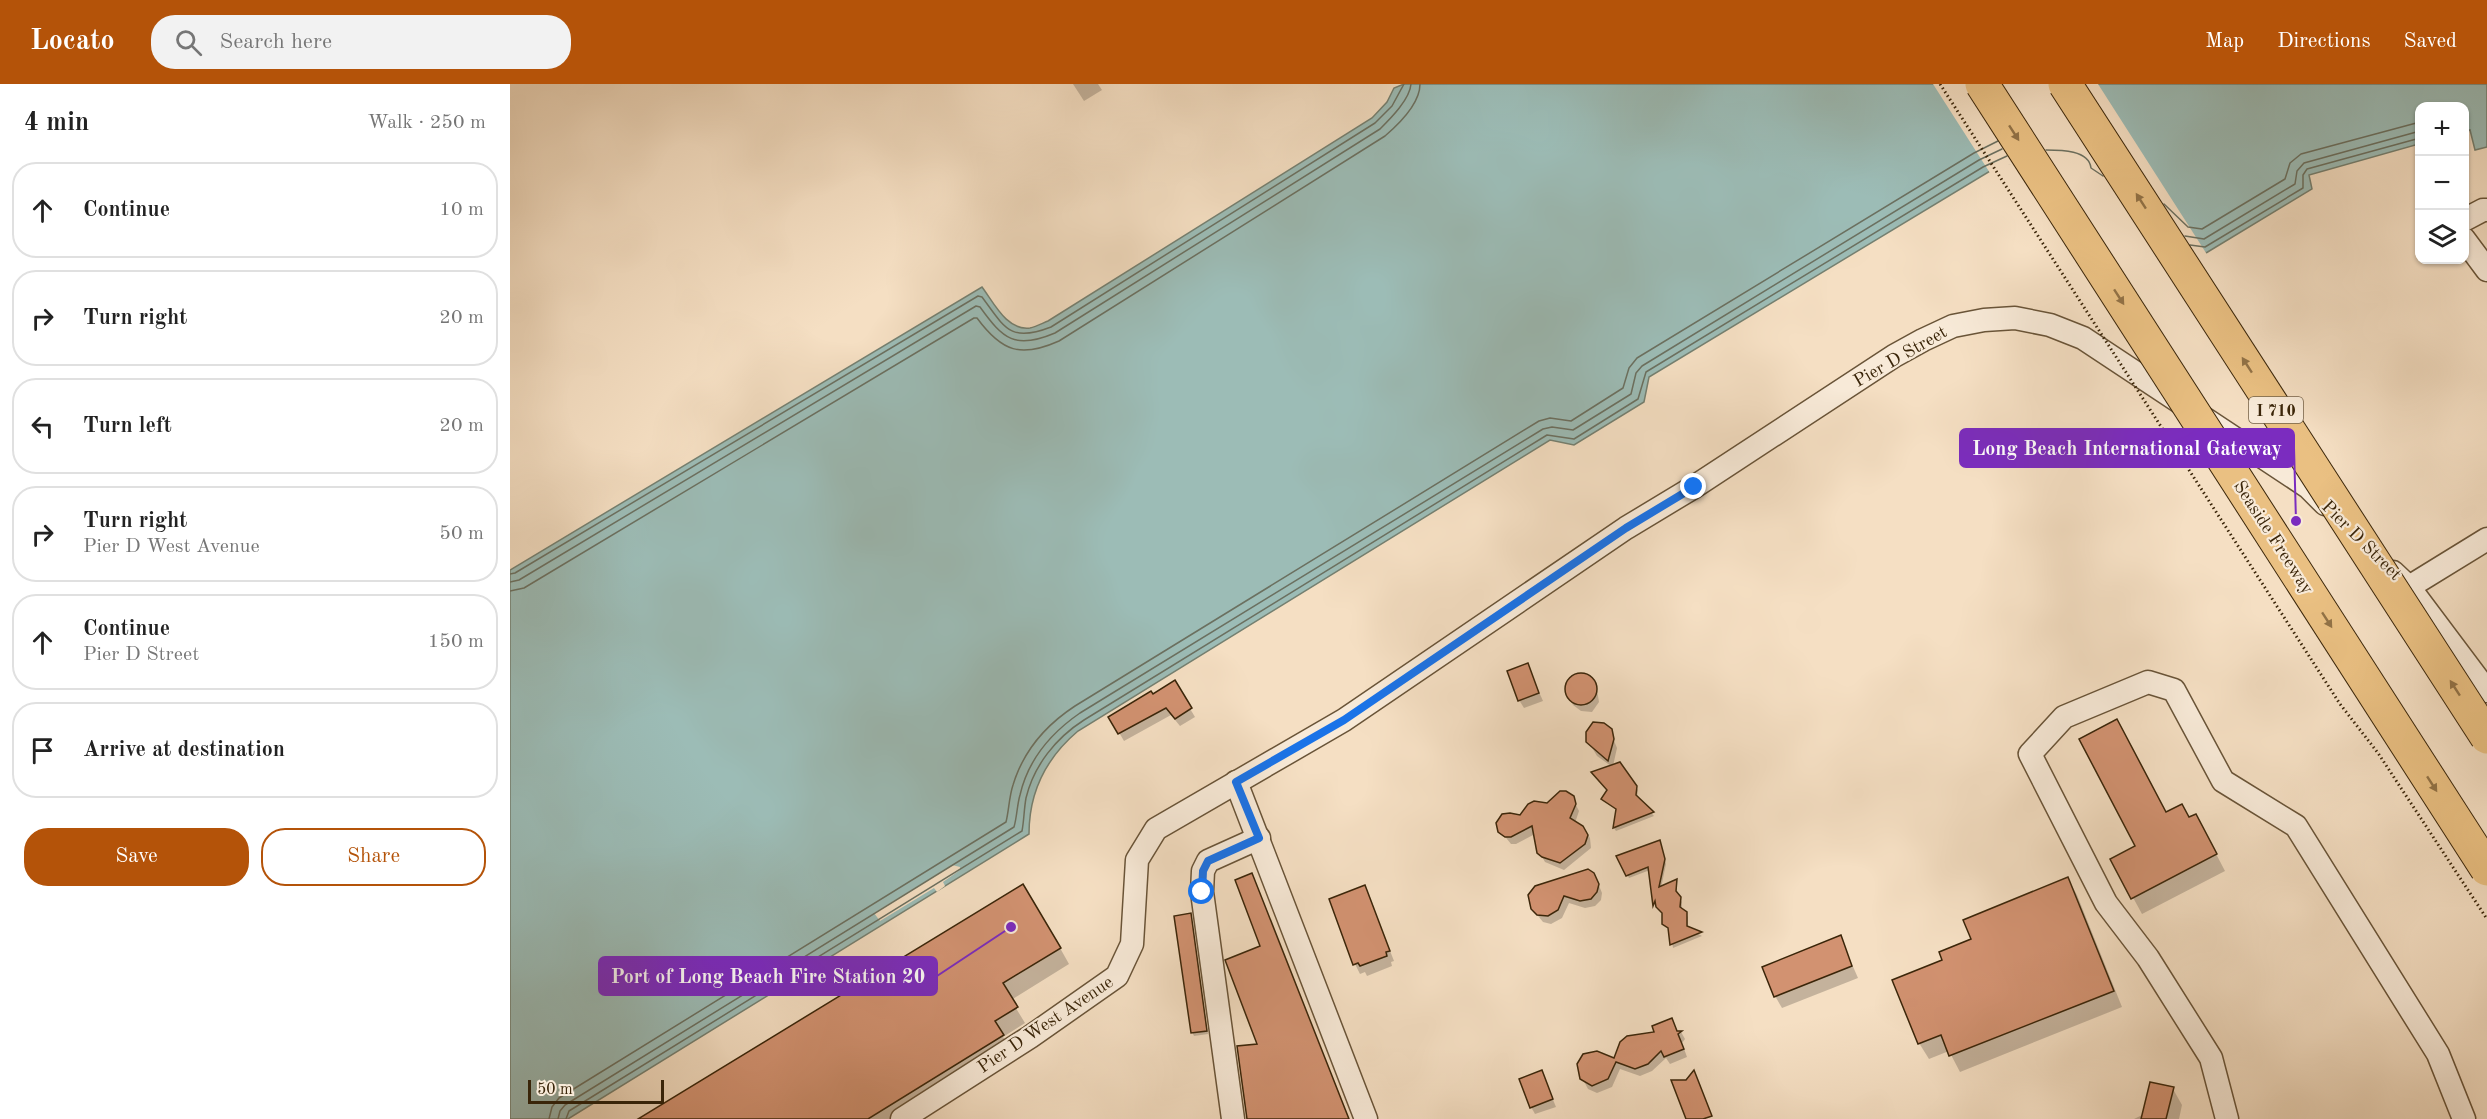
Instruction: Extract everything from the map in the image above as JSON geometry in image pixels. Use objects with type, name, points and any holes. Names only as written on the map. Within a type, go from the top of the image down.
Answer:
[{"type":"highway","name":"Seaside Freeway","points":[[1982,84],[2487,869]]},
{"type":"highway","name":"I 710","points":[[2066,84],[2487,737]]},
{"type":"street","points":[[2469,218],[2487,210]]},
{"type":"street","points":[[2469,246],[2487,270]]},
{"type":"street","name":"Pier D Street","points":[[1344,720],[1626,528],[1694,487],[1894,356],[1953,326],[1984,320],[2015,318],[2050,325],[2083,338],[2308,487],[2409,587],[2486,687]]},
{"type":"street","points":[[2409,587],[2487,539]]},
{"type":"street","points":[[2227,1119],[2211,1058],[2148,958],[2106,903],[2030,754],[2064,717],[2148,682],[2174,690],[2223,781],[2296,826],[2438,1054],[2464,1119]]},
{"type":"street","name":"Pier D West Avenue","points":[[902,1119],[1030,1037],[1117,976],[1132,944],[1137,860],[1156,829],[1344,720]]},
{"type":"street","points":[[1236,782],[1366,1119]]},
{"type":"street","points":[[1233,1119],[1202,892],[1203,871],[1208,861],[1259,838]]},
{"type":"path","points":[[1940,84],[2340,704],[2378,753],[2487,919]]},
{"type":"water","points":[[1404,84],[2487,84],[2487,147],[2475,150],[2469,130],[2469,102],[2415,102],[2415,145],[2309,175],[2312,189],[2206,253],[2085,163],[2056,156],[2000,165],[1649,377],[1644,402],[1574,445],[1550,440],[1078,731],[1048,764],[1032,804],[1029,834],[568,1119],[510,1119],[510,570],[982,287],[996,308],[1014,325],[1030,328],[1048,321],[1372,118],[1387,102],[1394,88]]},
{"type":"pier","points":[[1933,84],[2098,84],[2208,256],[2177,252],[2138,214],[2080,171],[2081,165],[2055,159],[2029,160],[2008,165],[1990,173]]},
{"type":"pier","points":[[952,865],[960,867],[960,870],[943,882],[945,886],[937,892],[934,888],[880,921],[874,913]]},
{"type":"building","points":[[1528,663],[1539,693],[1518,701],[1507,671]]},
{"type":"building","points":[[1581,673],[1592,678],[1597,689],[1592,700],[1581,705],[1570,700],[1565,689],[1570,678]]},
{"type":"building","points":[[1175,680],[1192,708],[1175,719],[1166,708],[1118,734],[1108,717],[1151,691],[1153,694]]},
{"type":"building","points":[[2117,719],[2166,812],[2182,804],[2189,817],[2196,814],[2217,854],[2131,899],[2110,859],[2135,846],[2079,739]]},
{"type":"building","points":[[1593,722],[1604,723],[1612,729],[1614,739],[1608,761],[1586,742],[1586,732]]},
{"type":"building","points":[[1620,762],[1637,786],[1636,795],[1654,812],[1613,828],[1616,809],[1601,799],[1607,790],[1591,772]]},
{"type":"building","points":[[1560,791],[1566,791],[1574,796],[1576,804],[1570,818],[1583,826],[1588,835],[1585,844],[1560,863],[1537,853],[1532,826],[1511,837],[1505,837],[1498,832],[1496,823],[1502,814],[1520,815],[1528,804],[1534,801],[1547,803]]},
{"type":"building","points":[[1660,840],[1665,859],[1659,887],[1677,879],[1676,891],[1681,897],[1680,907],[1687,912],[1687,926],[1702,932],[1670,945],[1668,928],[1662,924],[1662,913],[1656,907],[1655,901],[1653,906],[1648,867],[1626,876],[1616,856]]},
{"type":"building","points":[[1588,869],[1594,873],[1599,884],[1597,892],[1591,899],[1580,901],[1564,896],[1558,910],[1548,916],[1537,915],[1531,909],[1528,895],[1535,886]]},
{"type":"building","points":[[1252,873],[1349,1119],[1247,1119],[1237,1046],[1257,1044],[1225,960],[1260,946],[1235,880]]},
{"type":"building","points":[[2068,877],[2114,991],[1949,1056],[1941,1035],[1918,1044],[1892,980],[1942,960],[1939,952],[1971,939],[1963,920]]},
{"type":"building","points":[[1023,884],[1061,948],[1003,983],[1018,1007],[995,1021],[1004,1035],[868,1119],[638,1119]]},
{"type":"building","points":[[1365,885],[1390,951],[1386,952],[1387,956],[1360,966],[1358,963],[1353,965],[1329,899]]},
{"type":"building","points":[[1191,913],[1207,1031],[1191,1033],[1174,916]]},
{"type":"building","points":[[1841,935],[1852,966],[1774,997],[1762,967]]},
{"type":"building","points":[[1672,1018],[1677,1031],[1682,1031],[1678,1034],[1684,1049],[1664,1057],[1661,1051],[1648,1064],[1635,1069],[1616,1062],[1608,1079],[1592,1086],[1580,1079],[1577,1064],[1583,1054],[1597,1051],[1614,1058],[1620,1042],[1627,1036],[1654,1032],[1652,1026]]},
{"type":"building","points":[[1542,1070],[1553,1099],[1530,1108],[1519,1079]]},
{"type":"building","points":[[1694,1070],[1712,1116],[1703,1119],[1686,1119],[1671,1080],[1686,1080]]},
{"type":"building","points":[[2150,1082],[2174,1087],[2166,1119],[2141,1119]]},
{"type":"place","name":"Long Beach International Gateway","points":[[2296,521]]},
{"type":"place","name":"Port of Long Beach Fire Station 20","points":[[1011,927]]},
{"type":"route","points":[[1202,892],[1203,871],[1208,861],[1259,838],[1236,782],[1344,720],[1626,528],[1694,487]]}]
